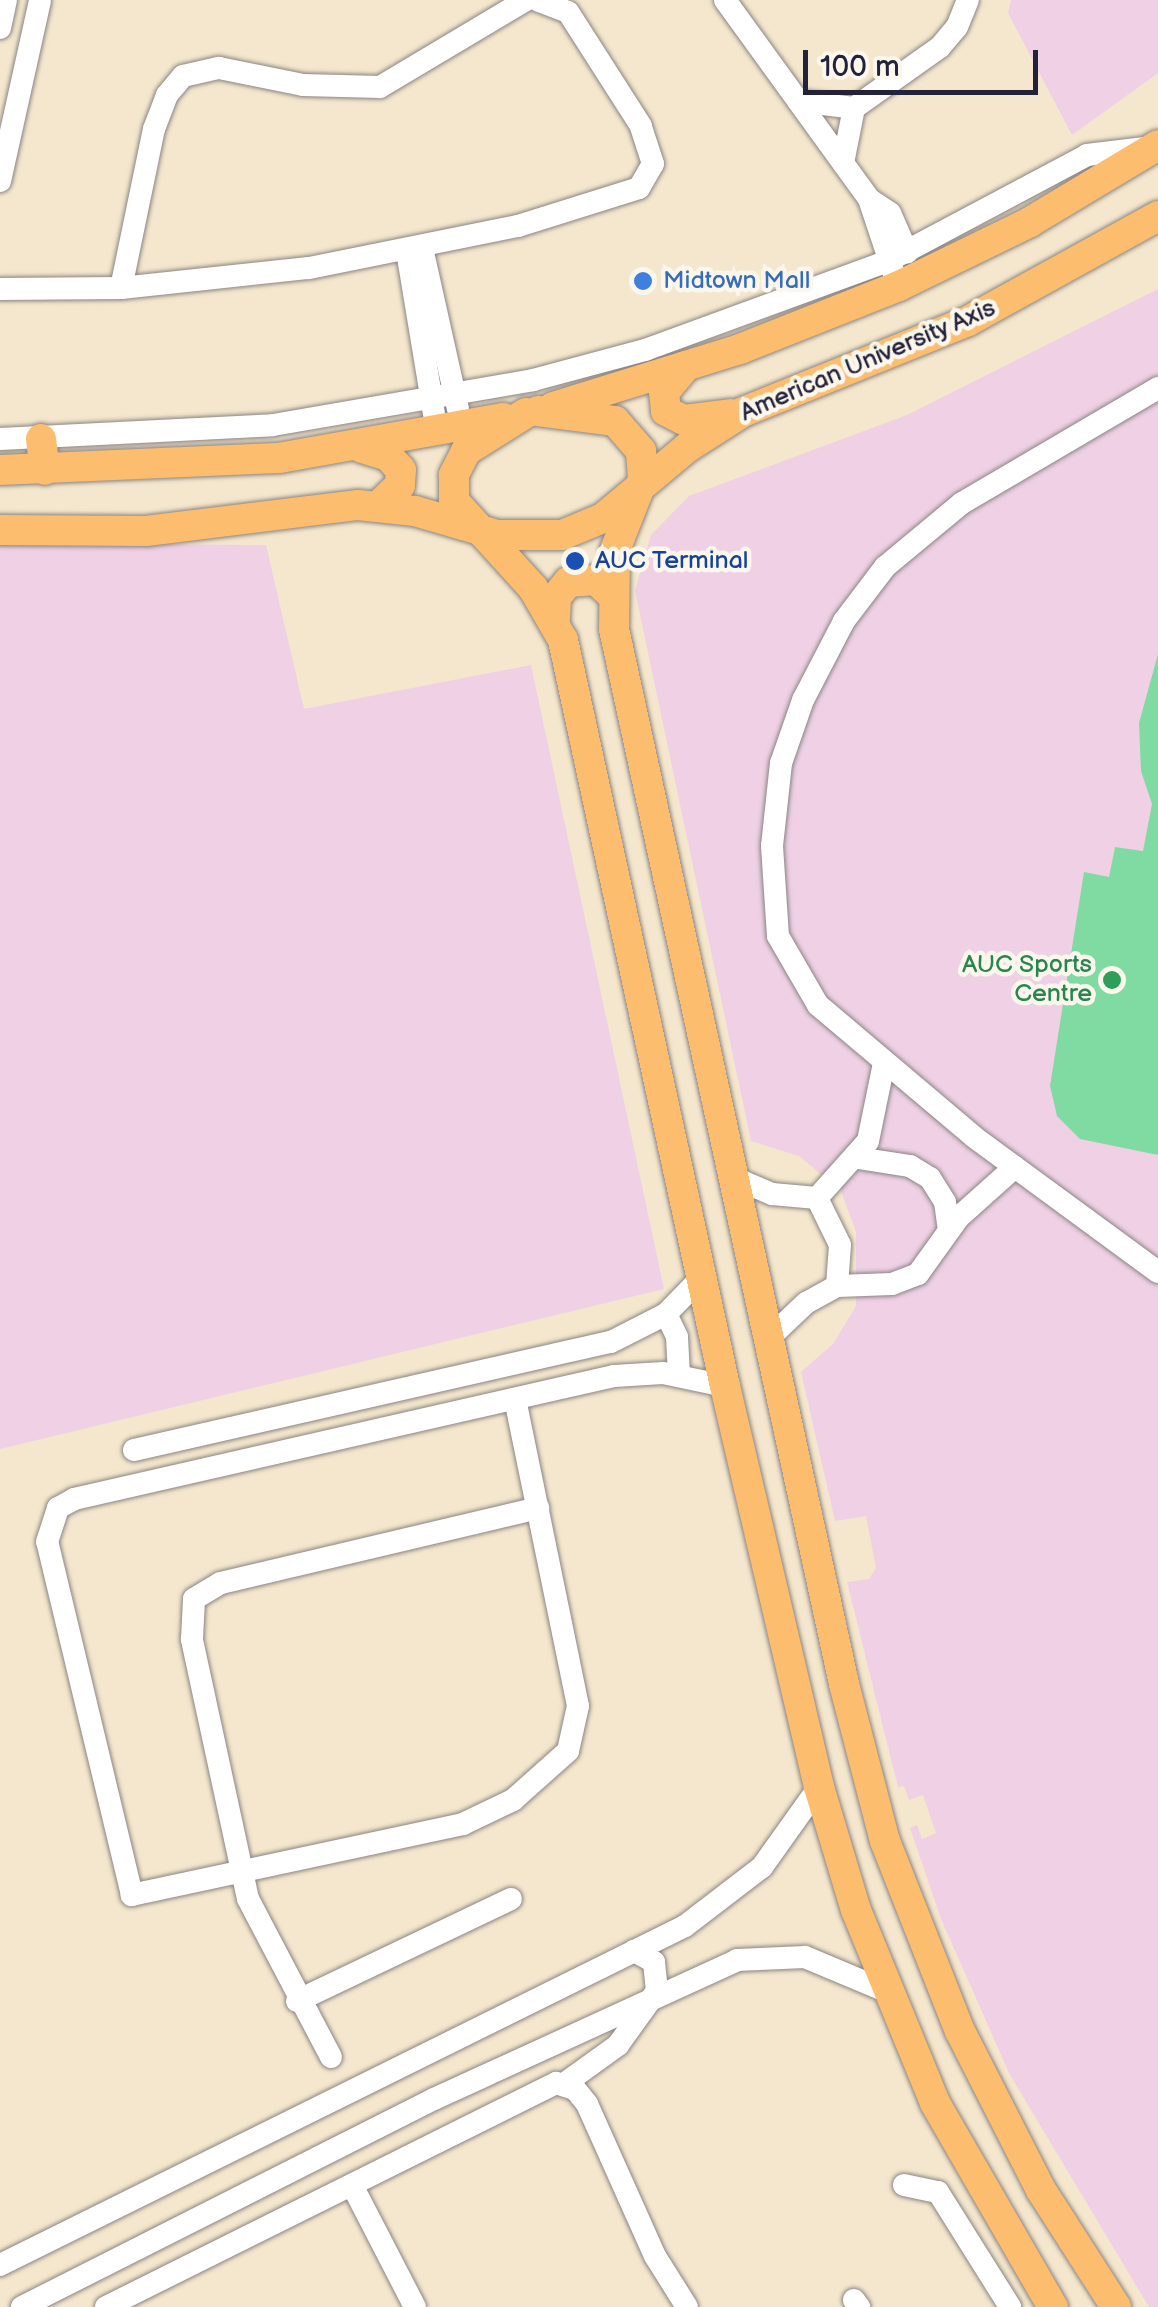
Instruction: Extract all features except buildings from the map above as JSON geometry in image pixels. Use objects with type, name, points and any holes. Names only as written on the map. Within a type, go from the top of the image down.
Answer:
[{"type":"main road","points":[[0,470],[362,448],[532,412],[686,366],[898,266],[1030,222],[1157,146]]},
{"type":"main road","name":"American University Axis","points":[[0,530],[146,531],[379,505],[519,538],[562,535],[603,518],[688,447],[742,412],[968,322],[1158,216]]},
{"type":"main road","points":[[686,366],[664,392],[671,416],[742,412]]},
{"type":"main road","points":[[555,618],[518,569],[454,501],[458,462],[476,443],[532,412],[602,417],[626,429],[644,465],[639,490],[620,530],[610,593],[730,1176],[885,1842],[985,2085],[1108,2302]]},
{"type":"main road","points":[[41,439],[45,470]]},
{"type":"main road","points":[[362,448],[388,456],[401,470],[400,485],[379,505]]},
{"type":"main road","points":[[610,593],[596,580],[568,582],[556,596],[555,618],[724,1386],[818,1787],[886,1991],[963,2157],[1053,2307]]},
{"type":"street","points":[[0,28],[6,0]]},
{"type":"street","points":[[0,182],[40,0]]},
{"type":"street","points":[[121,288],[154,130],[166,95],[183,76],[219,68],[303,85],[380,88],[526,0]]},
{"type":"street","points":[[0,289],[121,288],[253,276],[414,250],[629,193],[652,172],[648,142],[620,88],[568,12],[537,0]]},
{"type":"street","points":[[798,102],[854,108],[940,47],[958,28],[968,0]]},
{"type":"street","points":[[1,438],[274,425],[444,398],[644,350],[898,266],[890,213],[869,199],[842,163],[735,6]]},
{"type":"street","points":[[842,163],[854,108]]},
{"type":"street","points":[[414,250],[450,430]]},
{"type":"street","points":[[1158,388],[962,502],[910,545],[844,621],[802,700],[783,757],[773,816],[778,936],[818,1006],[1015,1167],[1158,1272]]},
{"type":"street","points":[[730,1176],[772,1194],[818,1198],[858,1158],[874,1124],[884,1063]]},
{"type":"street","points":[[858,1158],[910,1166],[930,1178],[946,1202],[949,1230]]},
{"type":"street","points":[[767,1340],[806,1303],[838,1286],[892,1284],[918,1274],[949,1230],[1015,1167]]},
{"type":"street","points":[[818,1198],[840,1245],[838,1286]]},
{"type":"street","points":[[134,1450],[611,1342],[666,1314],[702,1277]]},
{"type":"street","points":[[666,1314],[680,1349],[679,1375]]},
{"type":"street","points":[[514,1399],[578,1706],[576,1734],[554,1769],[513,1800],[463,1824],[132,1895],[46,1542],[52,1515],[74,1498],[236,1460],[514,1399],[630,1374],[679,1375],[724,1386]]},
{"type":"street","points":[[429,1384],[437,1416]]},
{"type":"street","points":[[227,1430],[236,1460]]},
{"type":"street","points":[[198,1436],[207,1467]]},
{"type":"street","points":[[330,2057],[297,2002],[242,1872],[192,1639],[194,1599],[221,1583],[538,1508]]},
{"type":"street","points":[[0,2266],[634,1951],[736,1890],[762,1867],[818,1787]]},
{"type":"street","points":[[297,2002],[511,1899]]},
{"type":"street","points":[[115,2305],[536,2090],[564,2084],[618,2045],[653,1998],[658,1969],[634,1951]]},
{"type":"street","points":[[22,2307],[434,2099],[738,1960],[773,1955],[805,1957],[886,1991]]},
{"type":"street","points":[[564,2084],[587,2104],[655,2256],[687,2307]]},
{"type":"street","points":[[904,2185],[925,2184],[938,2192],[1010,2307]]},
{"type":"street","points":[[352,2185],[415,2307]]},
{"type":"shaded area","points":[[1011,0],[1158,0],[1158,73],[1072,135],[1008,13]]},
{"type":"shaded area","points":[[1158,289],[1158,2307],[1149,2307],[1010,2075],[941,1919],[910,1828],[917,1825],[922,1839],[936,1833],[923,1795],[909,1800],[904,1786],[898,1787],[847,1582],[869,1579],[876,1568],[866,1516],[835,1521],[801,1372],[833,1344],[856,1306],[856,1232],[835,1175],[828,1180],[799,1156],[751,1141],[635,591],[651,535],[689,496],[907,415]]},
{"type":"shaded area","points":[[0,543],[266,545],[304,709],[531,665],[664,1289],[0,1449]]},
{"type":"green space","name":"AUC Sports Centre","points":[[1158,654],[1158,1155],[1080,1139],[1057,1116],[1050,1086],[1084,872],[1109,877],[1115,847],[1143,851],[1152,804],[1141,771],[1139,723]]},
{"type":"place","name":"Midtown Mall","points":[[643,281]]},
{"type":"place","name":"AUC Terminal","points":[[575,561]]},
{"type":"place","name":"AUC Sports Centre","points":[[1112,980]]}]
